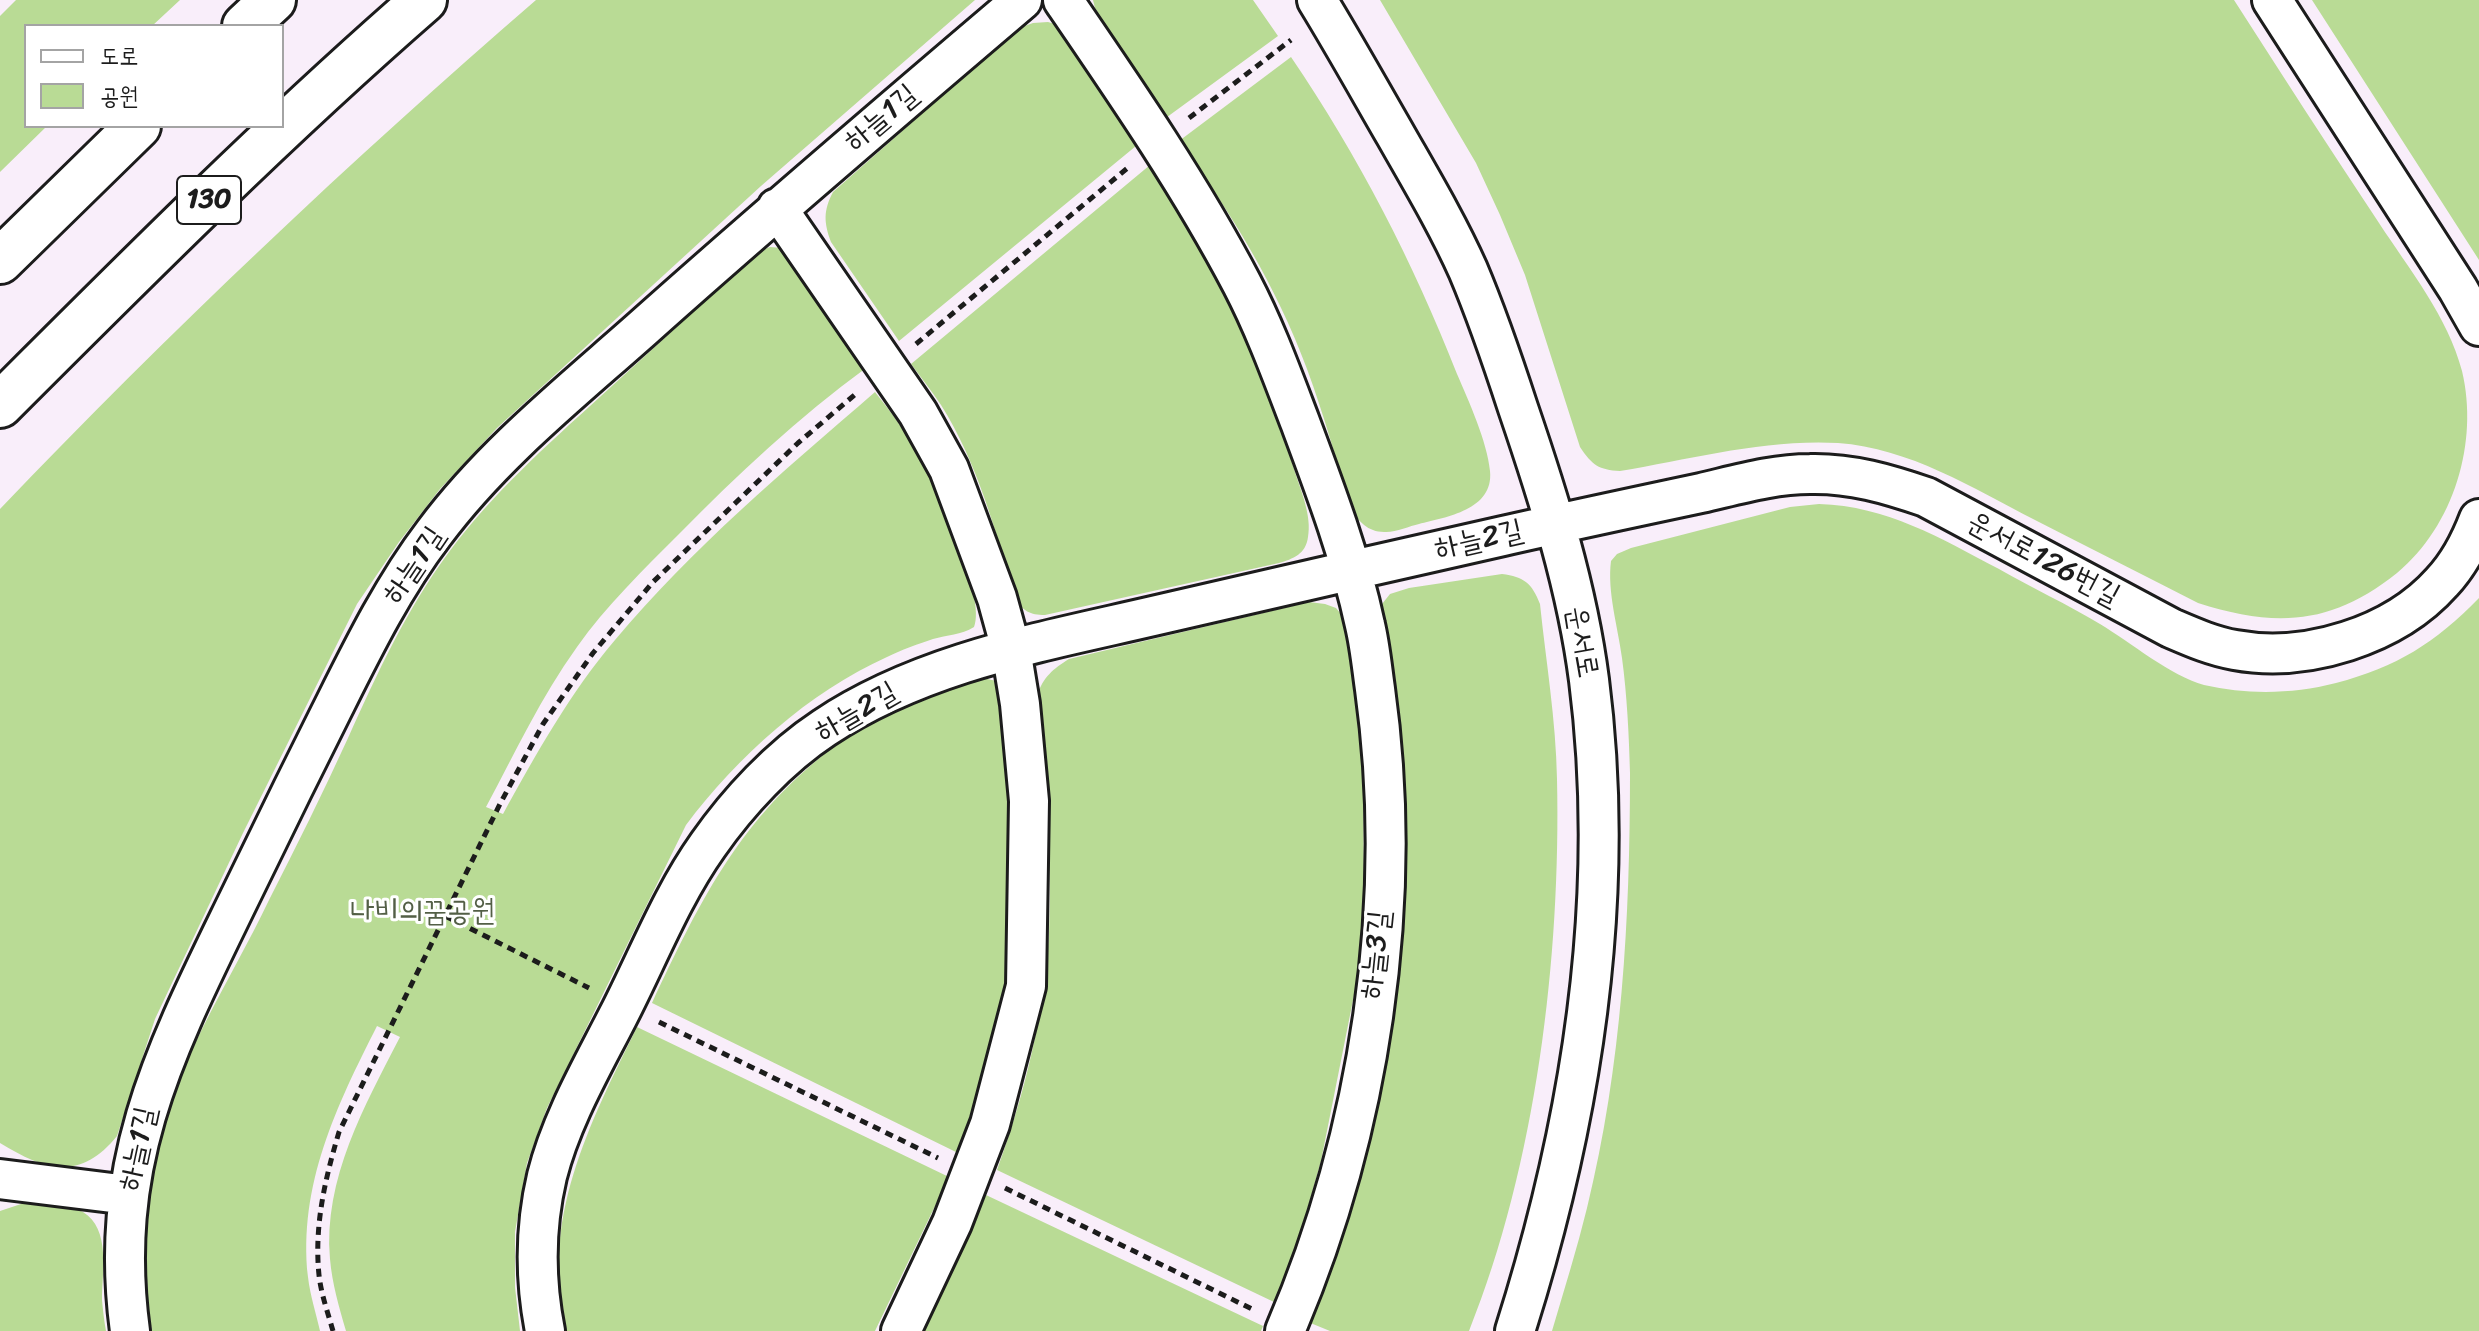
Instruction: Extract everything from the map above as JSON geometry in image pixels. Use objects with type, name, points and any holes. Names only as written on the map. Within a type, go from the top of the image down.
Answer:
[{"type":"highway","points":[[247,24],[273,0]]},
{"type":"highway","name":"130","points":[[0,405],[138,267],[424,0]]},
{"type":"highway","points":[[0,261],[136,128]]},
{"type":"street","name":"하늘1길","points":[[130,1331],[125,1291],[128,1195],[136,1147],[155,1082],[188,1004],[358,657],[434,533],[484,475],[551,410],[777,208],[1022,0]]},
{"type":"street","name":"하늘3길","points":[[1063,0],[1151,131],[1244,287],[1277,361],[1337,519],[1366,628],[1380,730],[1386,841],[1380,949],[1365,1059],[1340,1171],[1309,1273],[1270,1321]]},
{"type":"street","name":"운서로","points":[[1317,0],[1425,185],[1468,270],[1500,354],[1555,523],[1589,680],[1596,780],[1598,876],[1590,976],[1578,1075],[1551,1203],[1515,1331]]},
{"type":"street","points":[[2272,0],[2479,326]]},
{"type":"street","points":[[777,208],[918,413],[949,469],[997,598],[1011,649],[1020,704],[1029,801],[1026,986],[990,1124],[952,1223],[901,1331]]},
{"type":"street","name":"운서로126번길","points":[[1555,523],[1807,473],[1883,482],[1926,497],[2171,628],[2203,642],[2237,651],[2271,653],[2303,651],[2355,639],[2405,614],[2442,582],[2472,536],[2479,519]]},
{"type":"street","name":"하늘2길","points":[[545,1331],[537,1267],[539,1215],[548,1171],[563,1128],[680,893],[707,846],[773,770],[820,730],[870,700],[928,675],[1011,649],[1555,523]]},
{"type":"street","points":[[0,1179],[128,1195]]},
{"type":"path","points":[[1184,122],[1291,40]]},
{"type":"path","points":[[906,352],[1142,156]]},
{"type":"path","points":[[333,1331],[319,1277],[318,1234],[324,1183],[339,1132],[500,804],[543,724],[593,653],[653,582],[798,443],[869,384]]},
{"type":"path","points":[[445,916],[591,989]]},
{"type":"path","points":[[645,1015],[939,1159]]},
{"type":"path","points":[[991,1181],[1270,1321]]},
{"type":"green space","points":[[16,0],[180,0],[154,24],[24,24],[24,128],[45,128],[0,172],[0,16]]},
{"type":"green space","points":[[536,0],[975,0],[761,186],[497,428],[440,489],[357,604],[155,1019],[117,1136],[103,1151],[75,1166],[61,1167],[32,1160],[0,1143],[0,509],[129,377],[262,248]]},
{"type":"green space","points":[[1093,0],[1253,0],[1278,36],[1163,120]]},
{"type":"green space","points":[[1380,0],[2234,0],[2426,294],[2456,351],[2466,398],[2467,426],[2464,454],[2447,507],[2434,532],[2417,554],[2373,590],[2326,612],[2278,618],[2226,611],[2198,603],[1940,471],[1864,446],[1783,444],[1620,471],[1601,468],[1580,447],[1525,275],[1476,163]]},
{"type":"green space","points":[[2312,0],[2479,0],[2479,260]]},
{"type":"green space","points":[[1048,22],[1065,27],[1136,146],[899,341],[831,242],[826,217],[833,192],[1019,28]]},
{"type":"green space","points":[[1291,57],[1383,211],[1422,291],[1477,422],[1488,459],[1489,484],[1484,495],[1466,510],[1388,532],[1373,530],[1357,518],[1351,509],[1307,369],[1282,309],[1234,222],[1179,141]]},
{"type":"green space","points":[[1150,165],[1192,225],[1223,284],[1250,346],[1305,504],[1309,529],[1307,543],[1298,555],[1279,563],[1045,615],[1035,614],[1024,609],[1014,598],[993,523],[965,450],[941,405],[911,364]]},
{"type":"green space","name":"나비의꿈공원","points":[[770,247],[782,248],[866,368],[746,468],[613,603],[588,632],[552,686],[486,807],[503,814],[568,703],[615,640],[675,573],[875,392],[916,450],[948,518],[973,593],[976,613],[974,627],[898,652],[830,688],[751,751],[686,825],[547,1108],[527,1163],[515,1232],[515,1287],[520,1331],[346,1331],[332,1277],[330,1229],[333,1200],[349,1144],[400,1037],[377,1026],[335,1116],[315,1178],[309,1210],[306,1243],[309,1284],[320,1331],[152,1331],[147,1269],[149,1197],[154,1158],[174,1091],[406,619],[449,552],[502,490],[757,252]]},
{"type":"green space","points":[[1819,504],[1868,511],[1934,535],[2088,617],[2191,681],[2221,688],[2254,692],[2287,691],[2320,687],[2358,677],[2396,661],[2431,640],[2479,598],[2479,1331],[1552,1331],[1599,1155],[1622,992],[1630,773],[1625,686],[1612,597],[1611,561],[1617,554],[1631,548],[1790,507]]},
{"type":"green space","points":[[1502,574],[1526,582],[1540,604],[1553,713],[1557,779],[1557,847],[1549,988],[1540,1060],[1512,1200],[1469,1331],[1330,1331],[1308,1322],[1336,1255],[1361,1166],[1382,604],[1390,594],[1409,588]]},
{"type":"green space","points":[[1309,602],[1336,608],[1352,627],[1363,751],[1364,905],[1357,980],[1321,1161],[1299,1239],[1274,1302],[997,1170],[1032,1053],[1043,994],[1049,933],[1047,814],[1037,696],[1042,684],[1053,670],[1069,659]]},
{"type":"green space","points":[[979,677],[996,681],[1000,691],[1011,791],[1014,867],[1009,950],[996,1033],[986,1074],[958,1153],[652,1003],[703,900],[722,869],[766,810],[793,782],[847,735],[870,720],[916,699]]},
{"type":"green space","points":[[637,1027],[949,1177],[875,1331],[567,1331],[560,1291],[559,1251],[564,1212],[587,1137]]},
{"type":"green space","points":[[986,1195],[1263,1326],[1261,1331],[924,1331]]},
{"type":"green space","points":[[47,1201],[83,1212],[98,1229],[103,1252],[102,1300],[106,1331],[0,1331],[0,1211],[21,1204]]}]
